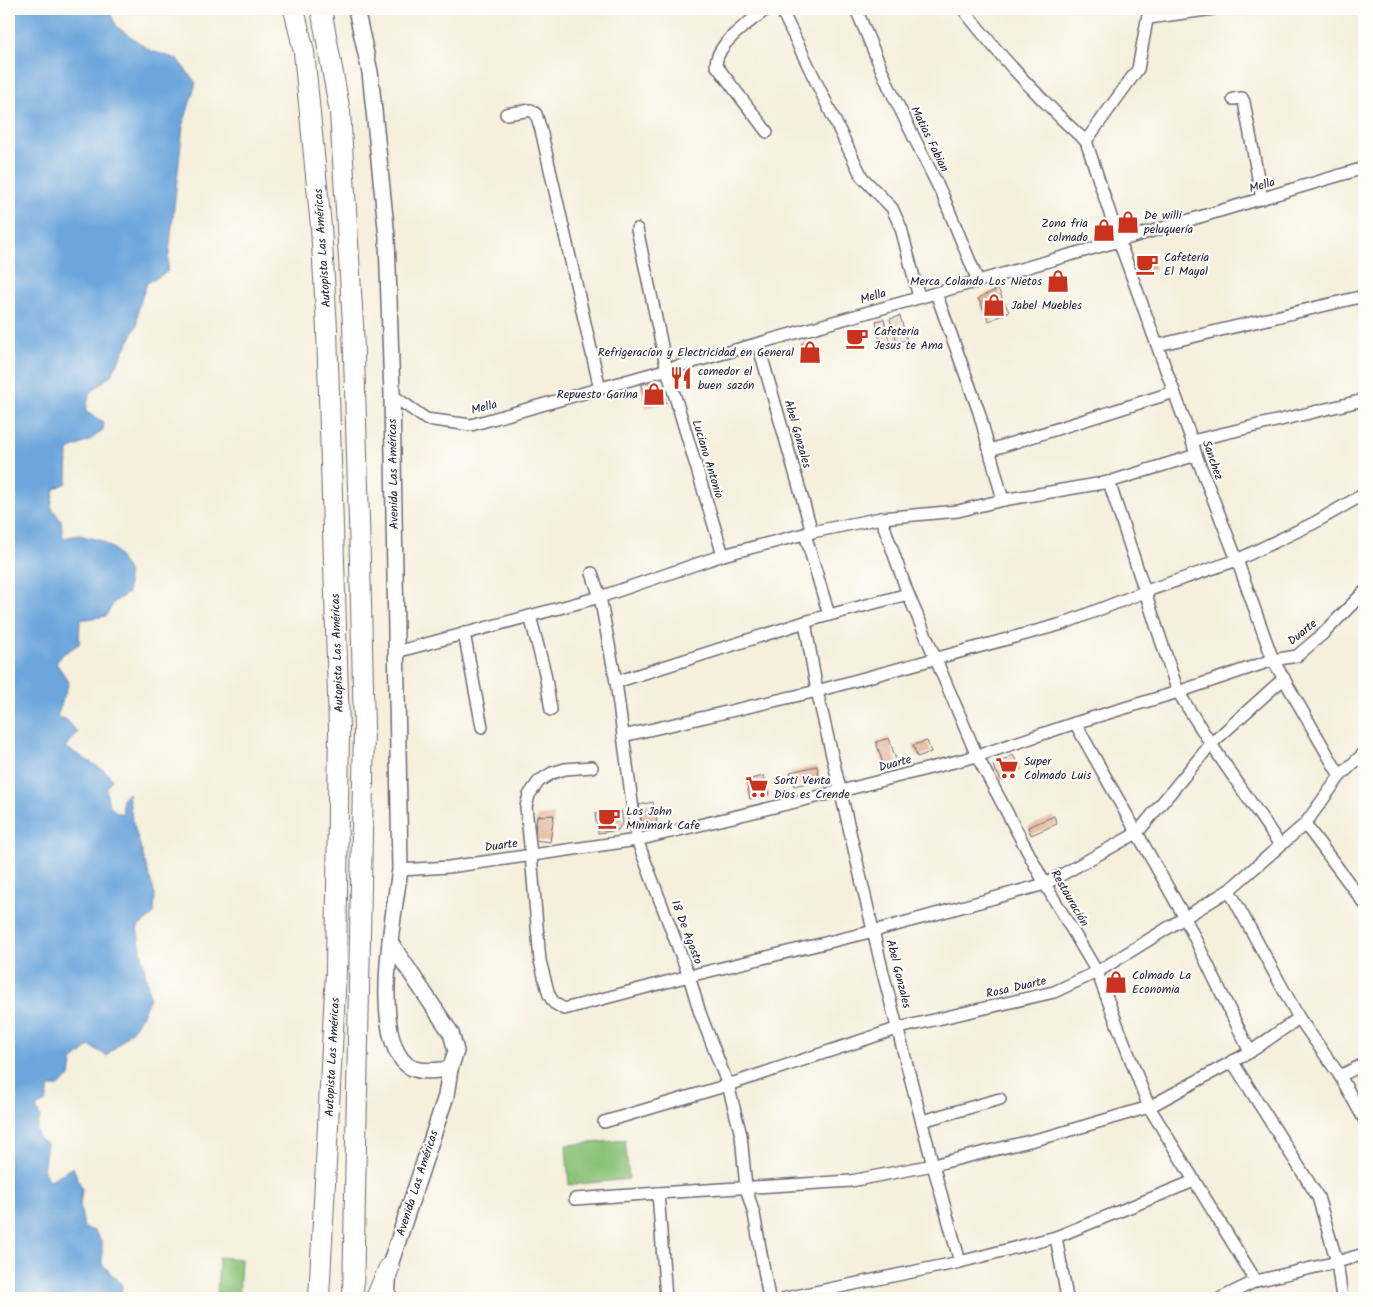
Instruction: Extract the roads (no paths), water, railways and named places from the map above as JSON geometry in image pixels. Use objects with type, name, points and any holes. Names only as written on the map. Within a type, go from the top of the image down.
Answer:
[{"type":"highway","name":"Autopista Las Américas","points":[[294,9],[304,52],[322,227],[327,329],[339,728],[336,970],[319,1298]]},
{"type":"highway","name":"Autopista Las Américas","points":[[321,9],[340,112],[354,324],[364,729],[353,1298]]},
{"type":"highway","points":[[376,1298],[389,1268]]},
{"type":"main road","name":"Avenida Las Américas","points":[[356,9],[370,72],[387,237],[392,395],[400,870],[390,942],[387,996],[388,1025],[398,1054],[412,1068],[433,1071],[450,1069]]},
{"type":"main road","name":"Avenida Las Américas","points":[[387,1298],[389,1268],[446,1096],[450,1069],[456,1051],[451,1033],[390,942]]},
{"type":"street","points":[[767,9],[741,28],[720,49],[716,57],[716,65],[767,132]]},
{"type":"street","points":[[781,9],[862,177],[892,208],[901,228],[919,297]]},
{"type":"street","name":"Matias Fabian","points":[[856,9],[889,88],[942,196],[978,281]]},
{"type":"street","points":[[963,9],[996,51],[1075,132],[1086,140],[1138,69],[1149,14],[1213,9]]},
{"type":"street","points":[[1232,98],[1242,98],[1244,102],[1262,200]]},
{"type":"street","points":[[506,114],[531,110],[536,114],[600,389]]},
{"type":"street","name":"Sanchez","points":[[1086,140],[1119,241],[1196,455],[1273,660],[1340,776]]},
{"type":"street","name":"Mella","points":[[392,395],[426,419],[471,425],[1119,241],[1214,212],[1262,200],[1364,168]]},
{"type":"street","name":"Luciano Antonio","points":[[637,229],[667,370],[723,555]]},
{"type":"street","points":[[936,293],[979,412],[1003,500]]},
{"type":"street","points":[[1158,345],[1364,296]]},
{"type":"street","name":"Abel Gonzales","points":[[758,344],[829,615]]},
{"type":"street","points":[[990,450],[1174,392]]},
{"type":"street","points":[[1192,441],[1364,400]]},
{"type":"street","points":[[396,652],[600,597],[723,555],[808,533],[881,518],[958,511],[1003,500],[1109,482],[1196,455]]},
{"type":"street","points":[[1109,482],[1178,692],[1280,845]]},
{"type":"street","points":[[623,736],[817,691],[1062,624],[1145,591],[1236,560],[1314,523],[1364,494]]},
{"type":"street","name":"Restauración","points":[[881,518],[908,594],[977,756],[1044,884],[1097,972],[1149,1107],[1256,1281]]},
{"type":"street","name":"18 De Agosto","points":[[592,573],[600,597],[616,682],[637,840],[728,1085],[741,1135],[746,1188],[754,1214],[769,1298]]},
{"type":"street","name":"Duarte","points":[[400,870],[449,866],[637,840],[977,756],[1273,660],[1297,656],[1325,632],[1364,592]]},
{"type":"street","points":[[616,682],[805,622],[908,594]]},
{"type":"street","points":[[530,616],[545,673],[551,710]]},
{"type":"street","name":"Abel Gonzales","points":[[805,622],[817,691],[883,973],[960,1262]]},
{"type":"street","points":[[464,634],[482,728]]},
{"type":"street","points":[[592,767],[565,769],[552,773],[539,781],[530,794],[526,807],[540,960],[549,995],[554,1003],[564,1009],[689,976],[874,931],[1044,884],[1137,832],[1211,744],[1284,678]]},
{"type":"street","points":[[1074,723],[1185,918],[1250,1052]]},
{"type":"street","name":"Rosa Duarte","points":[[604,1122],[728,1085],[899,1028],[1054,992],[1097,972],[1229,890],[1305,824],[1340,776],[1364,753]]},
{"type":"street","points":[[1305,824],[1364,903]]},
{"type":"street","points":[[1229,890],[1299,1018],[1340,1076],[1364,1119]]},
{"type":"street","points":[[575,1199],[851,1181],[933,1165],[1054,1135],[1149,1107],[1250,1052],[1299,1018]]},
{"type":"street","points":[[1232,1061],[1318,1197],[1336,1262],[1342,1298]]},
{"type":"street","points":[[1340,1076],[1364,1064]]},
{"type":"street","points":[[922,1121],[1000,1099]]},
{"type":"street","points":[[786,1298],[960,1262],[1056,1237],[1194,1181]]},
{"type":"street","points":[[658,1193],[666,1298]]},
{"type":"street","points":[[1056,1237],[1068,1298]]},
{"type":"street","points":[[1221,1298],[1256,1281],[1364,1254]]},
{"type":"water","points":[[9,9],[108,9],[117,27],[151,51],[177,59],[196,83],[183,125],[167,272],[147,283],[138,309],[137,325],[112,374],[89,394],[86,412],[104,422],[103,430],[89,441],[68,450],[67,483],[54,489],[51,506],[61,521],[63,538],[79,535],[100,540],[115,550],[128,571],[128,593],[114,602],[106,616],[80,620],[79,644],[63,654],[56,663],[69,682],[57,717],[66,719],[78,733],[65,747],[105,771],[112,779],[106,788],[108,801],[118,813],[123,814],[122,799],[128,793],[132,819],[155,895],[154,914],[137,928],[150,998],[136,1026],[107,1056],[90,1046],[72,1061],[70,1077],[57,1087],[49,1087],[46,1102],[36,1107],[40,1118],[36,1130],[39,1139],[47,1144],[43,1170],[49,1181],[73,1167],[82,1189],[80,1205],[84,1228],[95,1231],[102,1243],[102,1264],[122,1285],[121,1298],[9,1298]]},
{"type":"place","name":"De willi peluquería","points":[[1128,222]]},
{"type":"place","name":"Zona fria colmado","points":[[1104,230]]},
{"type":"place","name":"Cafeteria El Mayol","points":[[1147,264]]},
{"type":"place","name":"Merca Colando Los Nietos","points":[[1058,281]]},
{"type":"place","name":"Jabel Muebles","points":[[994,305]]},
{"type":"place","name":"Cafeteria Jesus te Ama","points":[[857,338]]},
{"type":"place","name":"Refrigeracíon y Electricidad en General","points":[[810,352]]},
{"type":"place","name":"comedor el buen sazón","points":[[681,378]]},
{"type":"place","name":"Repuesto Garina","points":[[654,394]]},
{"type":"place","name":"Super Colmado Luis","points":[[1007,768]]},
{"type":"place","name":"Sorti Venta Dios es Crende","points":[[757,787]]},
{"type":"place","name":"Los John Minimark Cafe","points":[[609,818]]},
{"type":"place","name":"Colmado La Economia","points":[[1116,982]]}]
